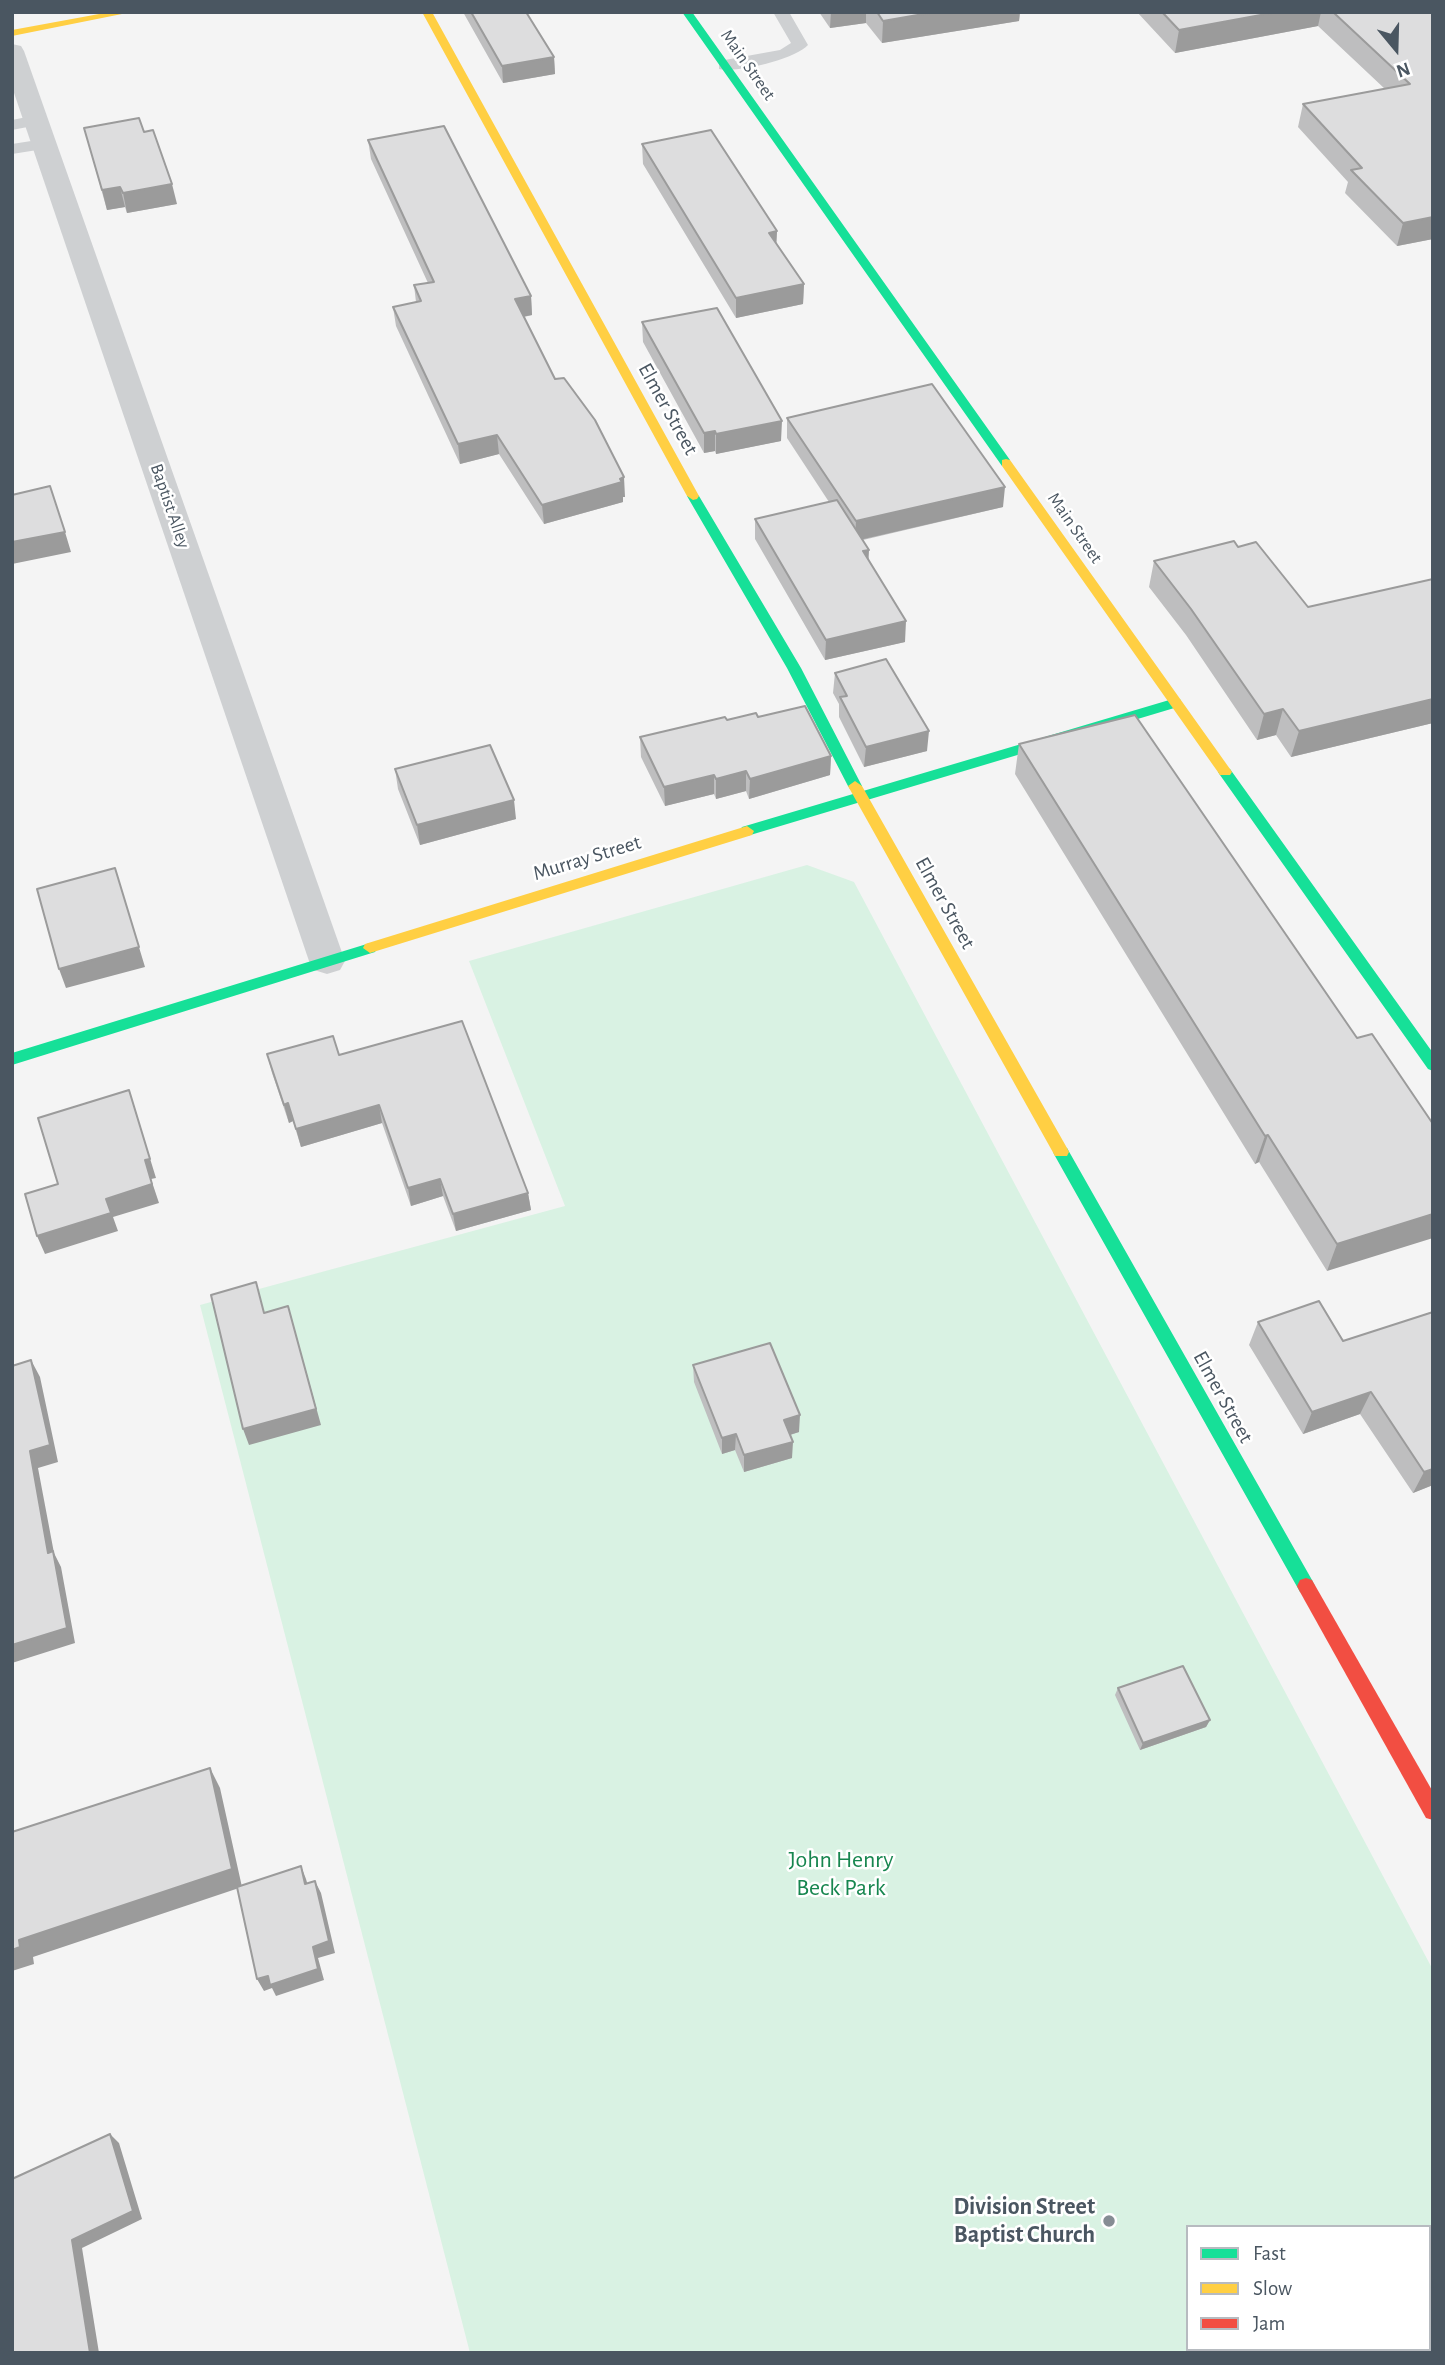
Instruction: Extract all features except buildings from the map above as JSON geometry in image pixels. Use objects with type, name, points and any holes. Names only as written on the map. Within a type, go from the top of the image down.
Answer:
[{"type":"street","points":[[12,33],[127,12]]},
{"type":"street","name":"Elmer Street","points":[[428,12],[665,448],[794,668],[860,796],[1433,1811]]},
{"type":"street","name":"Main Street","points":[[687,12],[1433,1065]]},
{"type":"street","name":"Baptist Alley","points":[[12,51],[31,130],[327,961]]},
{"type":"street","name":"Murray Street","points":[[12,1059],[860,796],[1175,703]]},
{"type":"lane","points":[[725,65],[785,54],[800,45],[781,12]]},
{"type":"lane","points":[[12,149],[31,130]]},
{"type":"green space","name":"John Henry Beck Park","points":[[807,865],[854,882],[1433,1970],[1433,2268],[1431,2225],[1186,2225],[1186,2351],[1218,2351],[1214,2353],[470,2353],[200,1305],[565,1206],[469,961]]},
{"type":"traffic: fast","points":[[687,12],[1006,463]]},
{"type":"traffic: fast","points":[[693,496],[794,668],[855,786]]},
{"type":"traffic: fast","points":[[747,831],[1176,703]]},
{"type":"traffic: fast","points":[[1225,772],[1433,1065]]},
{"type":"traffic: fast","points":[[12,1059],[370,948]]},
{"type":"traffic: fast","points":[[1061,1152],[1306,1586]]},
{"type":"traffic: slow","points":[[12,33],[127,12]]},
{"type":"traffic: slow","points":[[427,12],[693,496]]},
{"type":"traffic: slow","points":[[1006,463],[1225,772]]},
{"type":"traffic: slow","points":[[855,786],[1061,1152]]},
{"type":"traffic: slow","points":[[370,948],[747,831]]},
{"type":"traffic: jam","points":[[1306,1586],[1433,1811]]},
{"type":"place","name":"Division Street Baptist Church","points":[[1109,2221]]}]
